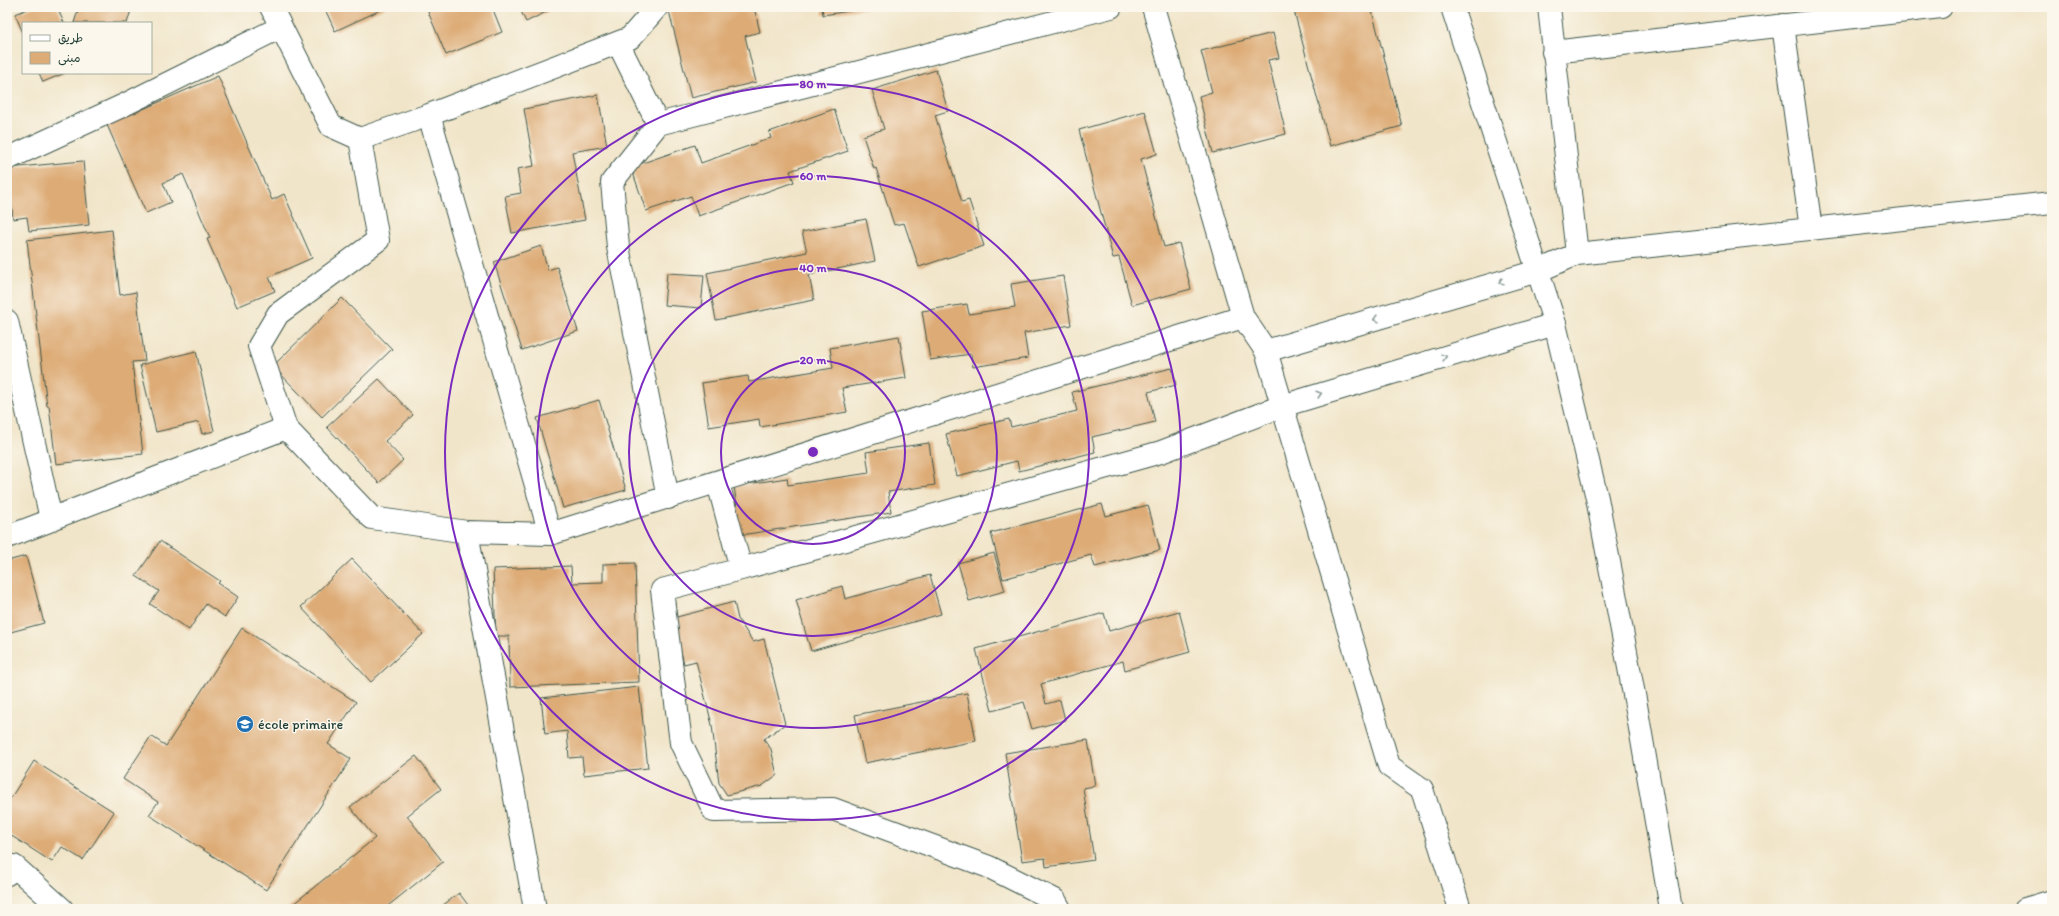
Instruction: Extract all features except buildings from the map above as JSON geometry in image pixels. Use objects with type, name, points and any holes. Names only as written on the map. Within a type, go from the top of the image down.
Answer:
[{"type":"street","points":[[271,7],[331,126],[360,139],[429,115],[630,38],[657,7]]},
{"type":"street","points":[[668,498],[618,247],[612,182],[658,124],[1111,7]]},
{"type":"street","points":[[1153,7],[1242,317],[1266,351],[1389,766],[1422,789],[1460,909]]},
{"type":"street","points":[[1452,7],[1555,324],[1597,498],[1636,705],[1670,909]]},
{"type":"street","points":[[1549,7],[1577,254]]},
{"type":"street","points":[[1553,52],[1797,18],[1942,7]]},
{"type":"street","points":[[1797,18],[1811,229]]},
{"type":"street","points":[[7,159],[122,106],[281,27]]},
{"type":"street","points":[[618,43],[658,124]]},
{"type":"street","points":[[429,115],[550,534]]},
{"type":"street","points":[[360,139],[378,240],[278,314],[259,346],[286,428],[372,518],[468,532],[550,534],[718,483],[1242,317]]},
{"type":"street","points":[[1266,351],[1538,271],[1577,254],[2052,203]]},
{"type":"street","points":[[7,321],[51,519]]},
{"type":"street","points":[[1060,909],[1055,900],[989,867],[832,809],[714,811],[681,743],[662,590],[1161,452],[1282,406],[1555,324]]},
{"type":"street","points":[[7,537],[286,428]]},
{"type":"street","points":[[718,483],[741,569]]},
{"type":"street","points":[[468,532],[535,909]]},
{"type":"street","points":[[7,874],[14,866],[62,909]]},
{"type":"street","points":[[2025,909],[2052,901]]},
{"type":"place","name":"école primaire","points":[[245,724]]}]
